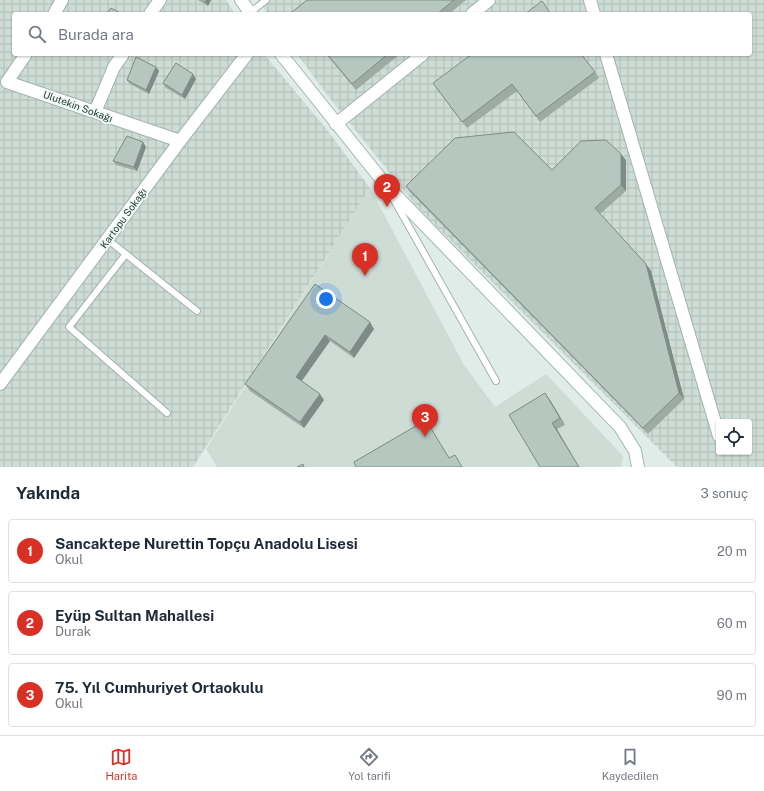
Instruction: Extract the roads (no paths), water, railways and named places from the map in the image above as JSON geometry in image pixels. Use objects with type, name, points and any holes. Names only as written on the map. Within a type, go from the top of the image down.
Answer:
[{"type":"street","points":[[55,12],[62,0]]},
{"type":"street","points":[[151,12],[160,0]]},
{"type":"street","points":[[241,0],[249,12]]},
{"type":"street","points":[[474,12],[489,0]]},
{"type":"street","points":[[590,0],[593,12]]},
{"type":"street","name":"Ulutekin Sokağı","points":[[25,56],[7,82],[180,141]]},
{"type":"street","points":[[95,112],[114,67],[122,56]]},
{"type":"street","name":"Kartopu Sokağı","points":[[0,384],[180,141],[245,56]]},
{"type":"street","points":[[282,56],[386,184],[620,427],[632,445],[640,466]]},
{"type":"street","points":[[336,124],[420,56]]},
{"type":"street","points":[[607,56],[716,426]]},
{"type":"lane","points":[[252,12],[266,0]]},
{"type":"lane","points":[[386,184],[496,382]]},
{"type":"lane","points":[[107,239],[197,311]]},
{"type":"lane","points":[[126,254],[69,327],[167,413]]},
{"type":"place","name":"Eyüp Sultan Mahallesi","points":[[387,207]]},
{"type":"place","name":"Sancaktepe Nurettin Topçu Anadolu Lisesi","points":[[365,276]]},
{"type":"place","name":"75. Yıl Cumhuriyet Ortaokulu","points":[[425,437]]}]
